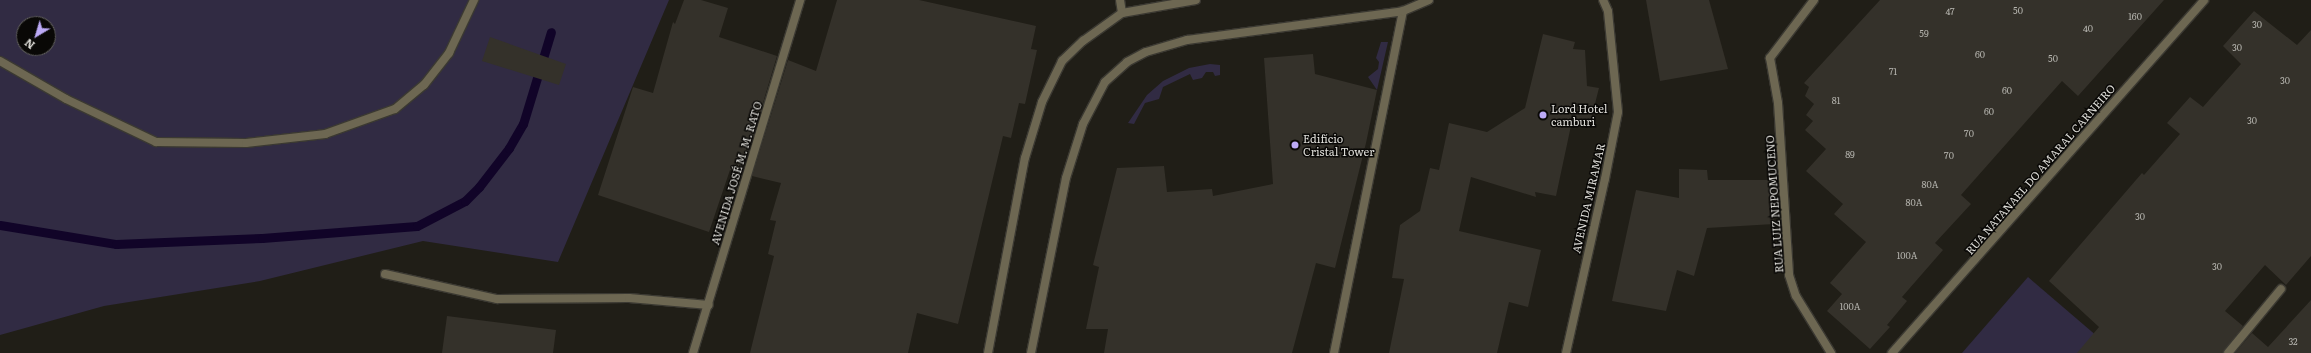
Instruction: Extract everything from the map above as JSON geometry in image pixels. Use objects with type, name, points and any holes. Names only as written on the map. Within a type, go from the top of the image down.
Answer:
[{"type":"street","points":[[0,61],[66,99],[156,142],[246,143],[325,134],[395,109],[424,85],[448,54],[474,0]]},
{"type":"street","name":"AVENIDA JOSÉ M. M. RATO","points":[[693,353],[709,305],[800,0]]},
{"type":"street","points":[[1120,0],[1122,13]]},
{"type":"street","points":[[988,353],[1025,158],[1042,102],[1062,61],[1083,41],[1122,13],[1196,0]]},
{"type":"street","points":[[1031,353],[1066,178],[1083,124],[1105,82],[1127,62],[1146,52],[1187,40],[1403,11],[1429,0]]},
{"type":"street","name":"AVENIDA MIRAMAR","points":[[1566,353],[1606,179],[1618,112],[1608,11],[1603,0]]},
{"type":"street","name":"RUA LUIZ NEPOMUCENO","points":[[1814,0],[1777,46],[1770,58],[1778,103],[1789,275],[1796,296],[1831,353]]},
{"type":"street","name":"RUA NATANAEL DO AMARAL CARNEIRO","points":[[1892,353],[2204,0]]},
{"type":"street","points":[[1334,353],[1403,11]]},
{"type":"street","points":[[385,274],[497,299],[629,298],[709,305]]},
{"type":"street","points":[[2228,353],[2281,289]]},
{"type":"shaded area","points":[[0,0],[669,0],[558,262],[423,241],[260,281],[104,306],[0,335]]},
{"type":"shaded area","points":[[1381,42],[1388,42],[1377,90],[1368,77],[1378,69],[1379,62],[1376,58]]},
{"type":"shaded area","points":[[1210,64],[1220,65],[1220,75],[1215,76],[1213,72],[1206,72],[1202,78],[1193,80],[1190,74],[1163,87],[1159,99],[1145,103],[1134,124],[1128,123],[1147,95],[1163,81],[1189,68]]},
{"type":"shaded area","points":[[2028,277],[2098,337],[2084,353],[1962,353]]},
{"type":"building","points":[[684,0],[701,0],[728,8],[719,37],[777,56],[742,173],[730,170],[709,232],[598,195],[633,87],[653,93],[673,22],[675,24]]},
{"type":"building","points":[[837,0],[919,0],[1036,26],[1031,49],[1037,50],[1025,104],[1019,103],[1011,138],[1003,136],[958,324],[917,313],[908,353],[750,353],[774,256],[768,254],[776,221],[770,220],[781,183],[752,176],[788,60],[816,71]]},
{"type":"building","points":[[1646,0],[1709,0],[1728,69],[1660,81]]},
{"type":"building","points":[[1880,0],[2164,0],[2078,96],[2062,81],[1961,195],[1971,204],[1935,243],[1943,250],[1902,297],[1907,301],[1887,325],[1890,327],[1870,349],[1827,311],[1842,294],[1830,283],[1866,242],[1834,214],[1843,204],[1806,171],[1826,149],[1805,130],[1813,121],[1806,115],[1814,104],[1805,96],[1809,87],[1804,83]]},
{"type":"building","points":[[2254,11],[2297,45],[2311,30],[2311,256],[2286,285],[2265,265],[2225,311],[2243,326],[2223,353],[2077,353],[2099,327],[2049,281],[2142,173],[2144,175],[2180,134],[2167,123],[2190,97],[2203,107],[2241,64],[2223,46]]},
{"type":"building","points":[[1543,34],[1575,42],[1573,49],[1585,50],[1587,86],[1599,88],[1590,123],[1572,121],[1556,196],[1535,192],[1536,197],[1471,177],[1459,231],[1541,250],[1528,307],[1509,302],[1497,353],[1389,353],[1404,279],[1392,278],[1400,225],[1420,211],[1430,168],[1439,170],[1449,123],[1487,132],[1525,108]]},
{"type":"building","points":[[490,37],[566,64],[559,85],[482,61]]},
{"type":"building","points":[[1313,54],[1315,74],[1377,90],[1366,143],[1335,268],[1316,263],[1292,353],[1104,353],[1108,329],[1086,329],[1099,267],[1093,265],[1117,168],[1164,166],[1167,192],[1212,189],[1213,196],[1273,184],[1264,58]]},
{"type":"building","points":[[1679,169],[1707,170],[1708,180],[1772,180],[1774,224],[1707,228],[1694,276],[1677,270],[1666,311],[1612,301],[1636,190],[1679,198]]},
{"type":"building","points":[[2311,300],[2311,353],[2235,353],[2252,333],[2268,347]]},
{"type":"building","points":[[447,316],[556,330],[553,353],[442,353]]},
{"type":"waterway","points":[[0,225],[116,244],[262,238],[417,226],[465,201],[479,187],[509,148],[523,124],[551,32]]},
{"type":"place","name":"Lord Hotel camburi","points":[[1543,115]]},
{"type":"place","name":"Edifício Cristal Tower","points":[[1295,145]]}]
